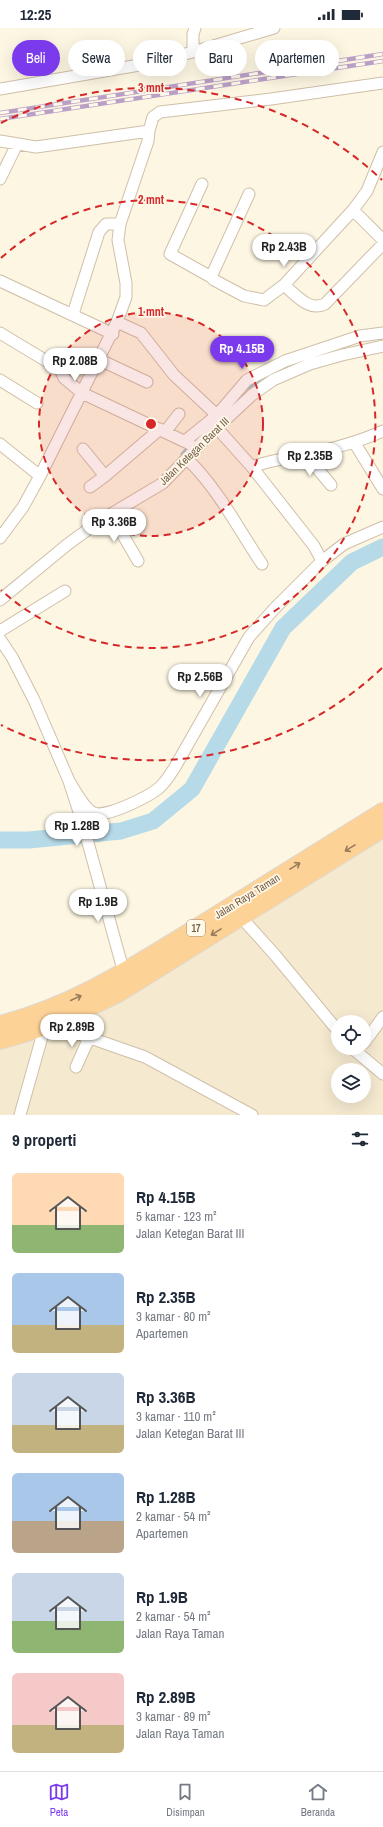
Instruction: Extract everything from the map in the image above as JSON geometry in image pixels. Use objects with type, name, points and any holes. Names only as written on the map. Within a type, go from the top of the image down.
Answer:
[{"type":"highway","name":"Jalan Raya Taman","points":[[0,1025],[23,1020],[72,1000],[124,973],[383,812]]},
{"type":"highway","name":"Jalan Raya Taman","points":[[0,1040],[65,1019],[118,993],[383,828]]},
{"type":"street","points":[[193,52],[193,34],[195,28]]},
{"type":"street","points":[[0,90],[86,75],[193,52],[274,28]]},
{"type":"street","points":[[0,538],[23,507],[40,476],[118,322],[126,297],[126,283],[118,240],[120,224],[148,141],[153,117],[160,112],[271,99],[383,83]]},
{"type":"street","points":[[0,141],[36,147],[149,131]]},
{"type":"street","points":[[0,179],[17,144]]},
{"type":"street","points":[[202,184],[170,254],[244,296],[264,300],[284,285],[353,210],[367,190],[383,152]]},
{"type":"street","points":[[211,277],[249,194]]},
{"type":"street","points":[[353,210],[383,240]]},
{"type":"street","points":[[73,314],[99,232],[106,224],[120,224]]},
{"type":"street","points":[[284,285],[303,301],[312,306],[318,307],[325,304],[383,244]]},
{"type":"street","points":[[0,281],[113,334]]},
{"type":"street","points":[[118,322],[141,334],[174,375],[220,420],[252,467],[314,546],[322,561]]},
{"type":"street","points":[[0,333],[61,370],[64,378],[82,392],[190,444]]},
{"type":"street","points":[[362,343],[383,333]]},
{"type":"street","name":"Jalan Ketegan Barat III","points":[[0,600],[68,544],[101,520],[163,483],[187,459],[190,444],[203,440],[220,420],[273,380],[362,343],[383,346]]},
{"type":"street","points":[[100,360],[147,382]]},
{"type":"street","points":[[0,380],[38,403]]},
{"type":"street","points":[[90,487],[162,430],[179,414]]},
{"type":"street","points":[[252,467],[269,461],[306,455],[354,442],[383,431]]},
{"type":"street","points":[[354,442],[383,489]]},
{"type":"street","points":[[0,444],[40,476]]},
{"type":"street","points":[[83,449],[105,476]]},
{"type":"street","points":[[306,455],[331,485]]},
{"type":"street","points":[[187,459],[197,468],[215,493],[262,564]]},
{"type":"street","points":[[113,514],[116,523],[138,561]]},
{"type":"street","points":[[69,782],[87,808],[94,813],[103,814],[143,798],[162,785],[175,767],[249,637],[274,609],[322,561],[339,547],[383,527]]},
{"type":"street","points":[[0,631],[65,591]]},
{"type":"street","points":[[0,639],[12,657],[34,700],[69,782],[82,821],[124,973]]},
{"type":"street","points":[[240,916],[275,955],[331,1023]]},
{"type":"street","points":[[371,1033],[383,1017]]},
{"type":"street","points":[[65,1019],[71,1028],[89,1038],[145,1057],[252,1115]]},
{"type":"street","points":[[20,1115],[45,1026]]},
{"type":"street","points":[[76,1067],[89,1038]]},
{"type":"street","points":[[362,1055],[383,1074]]},
{"type":"shaded area","points":[[383,839],[383,1115],[0,1115],[0,1044],[91,1019],[241,928],[312,882]]},
{"type":"waterway","points":[[245,390],[275,372]]},
{"type":"waterway","points":[[182,454],[189,446]]},
{"type":"waterway","points":[[0,840],[29,840],[121,831],[153,821],[192,789],[283,628],[352,562],[383,547]]},
{"type":"railway","points":[[0,113],[383,54]]},
{"type":"railway","points":[[0,119],[383,61]]}]
